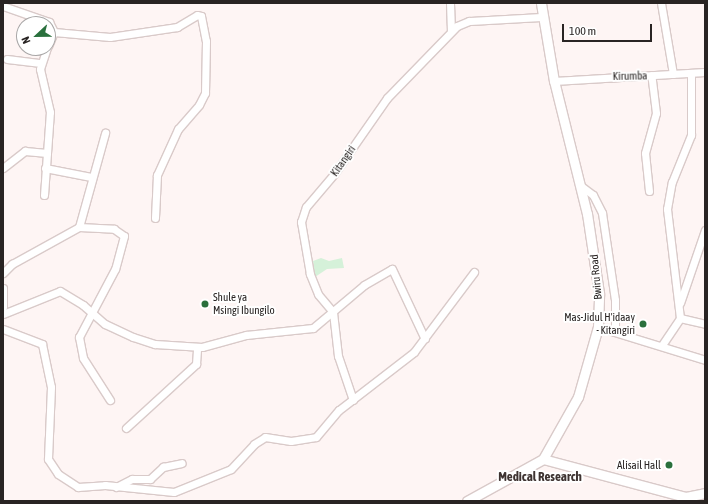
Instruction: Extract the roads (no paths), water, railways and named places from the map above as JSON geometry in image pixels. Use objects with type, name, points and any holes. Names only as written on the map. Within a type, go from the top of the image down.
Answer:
[{"type":"main road","name":"Bwiru Road","points":[[541,3],[542,17],[554,80],[581,186],[598,287],[598,326],[578,397],[543,459]]},
{"type":"main road","points":[[467,501],[543,459],[697,497]]},
{"type":"street","points":[[450,3],[451,31]]},
{"type":"street","points":[[661,3],[673,74]]},
{"type":"street","points":[[3,6],[32,16]]},
{"type":"street","points":[[56,32],[110,37],[177,27],[197,15],[201,16],[206,41],[205,93],[199,105],[178,129],[157,175],[155,218]]},
{"type":"street","name":"Kitangiri","points":[[353,400],[338,356],[333,312],[313,284],[302,236],[303,214],[387,98],[451,31],[469,21],[542,17]]},
{"type":"street","points":[[44,56],[41,63],[40,78],[50,112],[44,195]]},
{"type":"street","points":[[7,59],[41,63]]},
{"type":"street","name":"Kirumba","points":[[554,80],[691,74],[705,72]]},
{"type":"street","points":[[662,345],[680,318],[666,209],[672,182],[691,135],[691,74]]},
{"type":"street","points":[[649,191],[645,153],[656,113],[651,75]]},
{"type":"street","points":[[79,227],[91,177],[105,133]]},
{"type":"street","points":[[3,168],[22,152],[47,153]]},
{"type":"street","points":[[45,168],[91,177]]},
{"type":"street","points":[[581,186],[593,195],[602,213],[615,300],[616,331]]},
{"type":"street","points":[[3,273],[12,264],[79,227],[114,229],[124,236],[115,269],[80,331],[80,351],[110,400]]},
{"type":"street","points":[[679,307],[705,230]]},
{"type":"street","points":[[3,314],[56,292],[65,293],[112,328],[143,340],[197,348],[258,333],[304,331],[333,312],[364,285],[392,269],[425,338]]},
{"type":"street","points":[[3,329],[40,341],[45,352],[51,387],[47,454],[53,468],[78,487],[116,487],[145,492],[183,491],[231,469],[260,439],[278,436],[291,441],[316,437],[333,415],[401,364],[425,338],[474,272]]},
{"type":"street","points":[[3,288],[3,307]]},
{"type":"street","points":[[680,318],[705,324]]},
{"type":"street","points":[[598,326],[662,345],[705,360]]},
{"type":"street","points":[[126,428],[196,364],[197,348]]},
{"type":"street","points":[[116,487],[132,479],[150,479],[163,466],[182,462]]},
{"type":"place","name":"Shule ya Msingi Ibungilo","points":[[205,304]]},
{"type":"place","name":"Mas-Jidul H'idaay - Kitangiri","points":[[643,324]]},
{"type":"place","name":"Alisail Hall","points":[[669,465]]},
{"type":"district","name":"Medical Research","points":[[540,477]]}]
